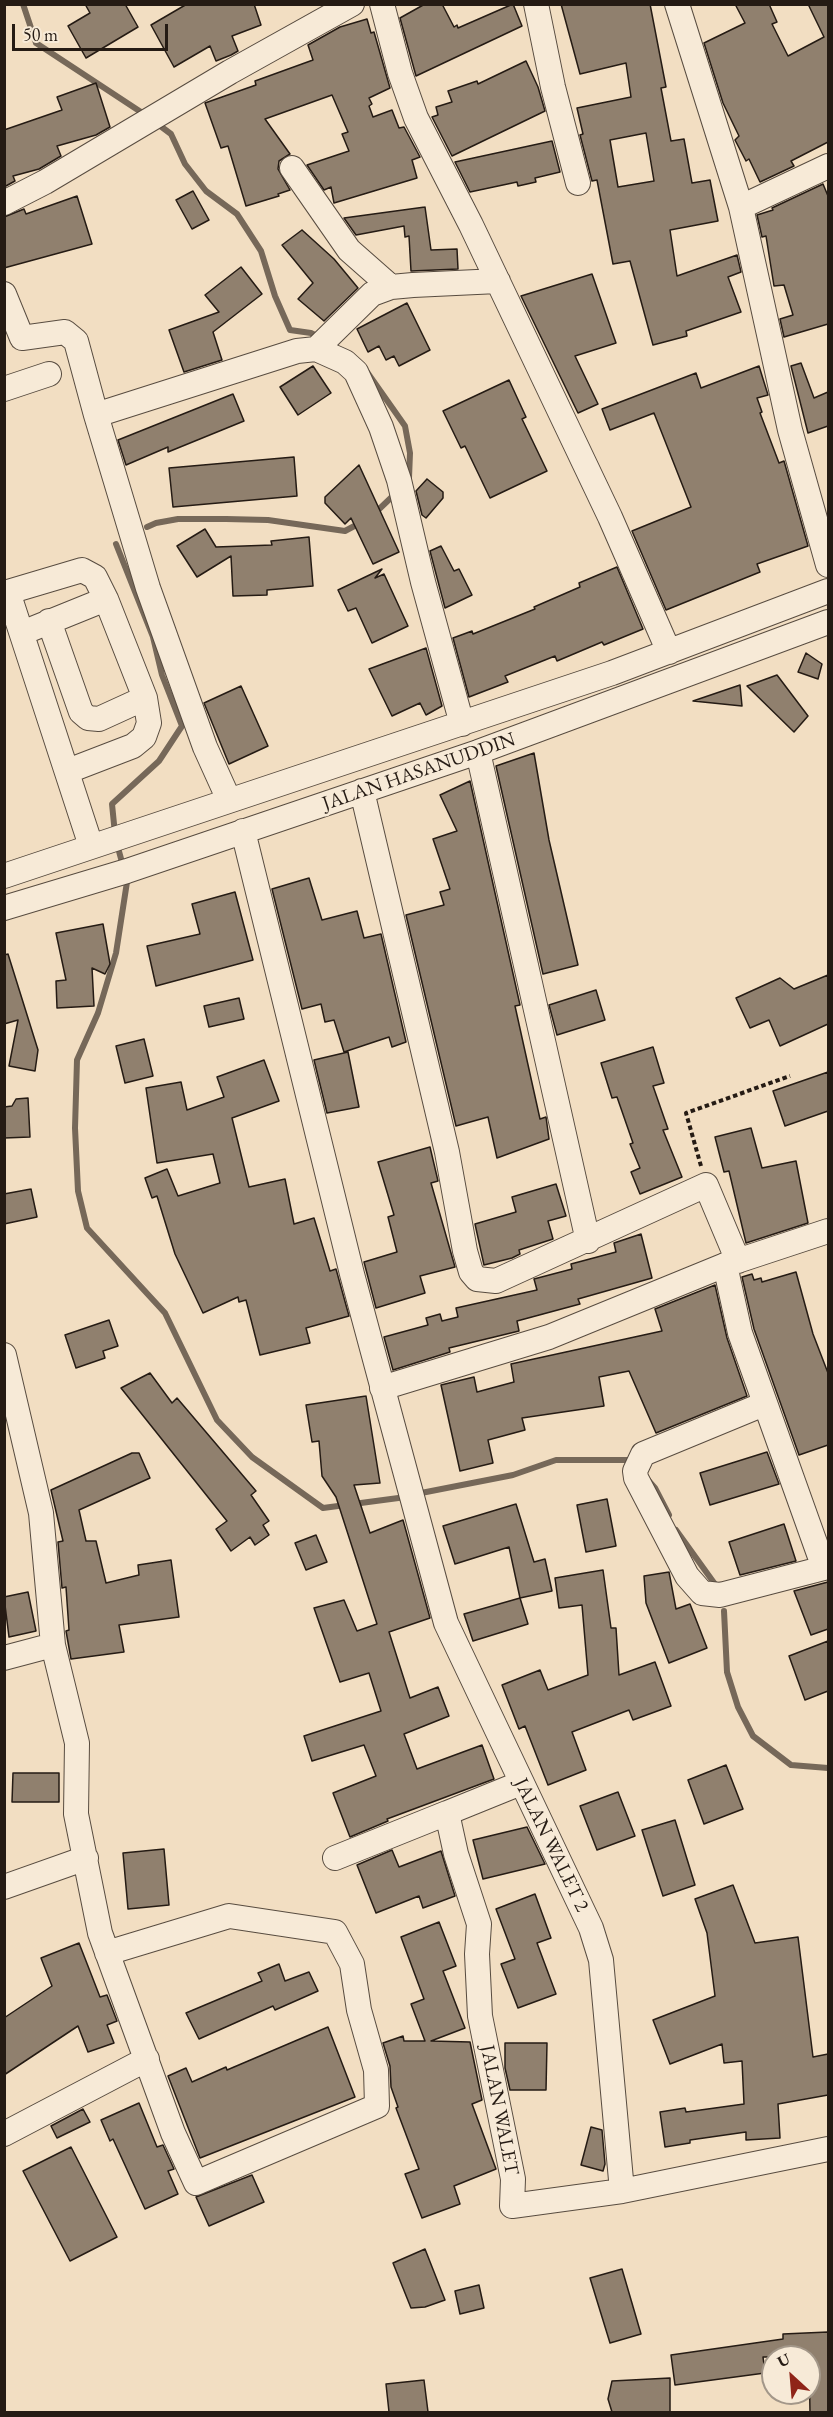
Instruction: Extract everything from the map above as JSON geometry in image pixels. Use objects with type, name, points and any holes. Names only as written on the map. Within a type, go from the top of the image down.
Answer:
[{"type":"street","points":[[4,203],[352,4]]},
{"type":"street","points":[[382,4],[400,73],[416,118],[498,281],[610,518],[669,652]]},
{"type":"street","points":[[536,4],[553,87],[578,183]]},
{"type":"street","points":[[677,4],[741,207],[790,430],[828,565]]},
{"type":"street","points":[[741,207],[828,166]]},
{"type":"street","points":[[292,168],[349,250],[391,287]]},
{"type":"street","points":[[96,415],[273,357],[317,348],[372,294],[391,287],[498,281]]},
{"type":"street","points":[[4,294],[22,338],[65,332],[76,341],[148,588],[205,747],[229,800]]},
{"type":"street","points":[[317,348],[345,362],[356,372],[381,427],[399,480],[406,516],[462,724]]},
{"type":"street","points":[[4,389],[49,374]]},
{"type":"street","points":[[68,771],[133,746],[144,737],[149,723],[145,698],[106,599],[95,577],[82,570],[6,592],[22,633],[46,713],[68,771],[103,842]]},
{"type":"street","name":"JALAN HASANUDDIN","points":[[4,876],[462,724],[669,652],[828,591]]},
{"type":"street","points":[[22,633],[106,599]]},
{"type":"street","points":[[49,621],[81,712],[88,718],[99,719],[145,698]]},
{"type":"street","name":"JALAN HASANUDDIN","points":[[4,908],[119,873],[478,752],[828,622]]},
{"type":"street","points":[[478,752],[588,1241]]},
{"type":"street","points":[[362,791],[447,1152],[465,1251],[471,1272],[477,1279],[496,1281],[588,1241],[706,1185],[731,1263],[740,1333],[826,1568],[729,1593],[702,1593],[690,1581],[666,1539],[639,1462],[765,1404]]},
{"type":"street","name":"JALAN WALET 2","points":[[243,831],[382,1388],[446,1623],[591,1928],[601,1960],[622,2191]]},
{"type":"street","points":[[382,1388],[549,1337],[731,1263],[828,1231]]},
{"type":"street","points":[[4,1355],[41,1513],[53,1645],[77,1743],[76,1814],[100,1934],[173,2133],[196,2183],[377,2106],[376,2070],[359,2010],[352,1964],[334,1932],[229,1916],[107,1953]]},
{"type":"street","points":[[4,1658],[53,1645]]},
{"type":"street","points":[[335,1858],[521,1783]]},
{"type":"street","name":"JALAN WALET","points":[[447,1813],[456,1854],[479,1924],[477,1954],[480,2016],[513,2179],[512,2206],[622,2191],[828,2150]]},
{"type":"street","points":[[4,1887],[86,1858]]},
{"type":"street","points":[[4,2134],[147,2059]]},
{"type":"path","points":[[706,1185],[686,1113],[790,1076]]},
{"type":"building","points":[[85,4],[125,4],[138,27],[86,58],[68,26],[90,13]]},
{"type":"building","points":[[187,4],[254,4],[261,25],[232,36],[238,51],[231,55],[216,61],[210,46],[174,67],[151,25]]},
{"type":"building","points":[[425,4],[442,4],[454,27],[457,25],[458,28],[513,4],[522,26],[416,76],[400,18]]},
{"type":"building","points":[[561,4],[650,4],[666,87],[661,88],[671,141],[684,139],[692,183],[710,180],[718,221],[670,230],[677,276],[737,255],[741,272],[728,277],[741,312],[686,331],[687,336],[653,345],[630,261],[613,264],[597,180],[592,181],[580,135],[583,134],[577,108],[631,97],[626,63],[580,74]],"holes":[[[646,133],[654,181],[618,187],[610,140]]]},
{"type":"building","points":[[735,4],[769,4],[777,22],[772,24],[788,56],[824,37],[808,4],[828,4],[828,142],[791,161],[794,166],[760,182],[749,159],[746,161],[735,140],[739,136],[723,103],[704,43],[745,23]]},
{"type":"building","points":[[367,19],[371,33],[374,32],[390,88],[369,98],[372,104],[369,106],[373,117],[392,110],[399,128],[404,127],[420,157],[412,160],[417,178],[334,203],[331,187],[324,190],[307,165],[349,151],[342,134],[348,132],[332,95],[265,119],[290,154],[279,161],[278,169],[290,190],[278,194],[279,196],[246,206],[228,146],[221,148],[205,103],[256,85],[255,81],[313,60],[308,45],[340,27]]},
{"type":"building","points":[[526,61],[538,87],[545,111],[452,156],[432,117],[438,115],[436,107],[452,102],[448,91],[477,81],[478,84]]},
{"type":"building","points":[[96,83],[110,127],[96,135],[57,146],[61,156],[39,169],[13,176],[15,181],[4,187],[4,130],[62,110],[57,97]]},
{"type":"building","points":[[552,141],[560,172],[535,178],[536,182],[518,186],[517,182],[470,192],[455,162]]},
{"type":"building","points":[[823,184],[828,196],[828,324],[784,337],[780,319],[793,315],[784,285],[774,286],[766,236],[762,237],[757,215],[773,210],[772,208]]},
{"type":"building","points":[[193,191],[209,220],[192,229],[176,200]]},
{"type":"building","points":[[77,196],[92,244],[4,268],[4,217],[24,209],[26,214]]},
{"type":"building","points":[[425,207],[431,250],[457,249],[458,269],[411,271],[409,236],[405,237],[404,226],[356,235],[344,218]]},
{"type":"building","points":[[302,230],[334,259],[358,288],[324,321],[298,299],[313,283],[282,245]]},
{"type":"building","points":[[241,267],[262,294],[213,332],[222,360],[184,372],[169,330],[219,312],[205,295]]},
{"type":"building","points":[[592,274],[616,343],[575,356],[598,404],[578,413],[521,296]]},
{"type":"building","points":[[407,303],[430,350],[399,366],[394,356],[386,360],[379,346],[368,352],[357,329]]},
{"type":"building","points":[[801,363],[814,398],[828,392],[828,426],[808,433],[791,366]]},
{"type":"building","points":[[313,366],[331,393],[298,415],[280,387]]},
{"type":"building","points":[[759,366],[768,395],[757,398],[762,412],[760,413],[779,463],[784,461],[808,546],[757,564],[760,572],[666,610],[632,531],[691,507],[654,413],[610,430],[602,409],[696,373],[701,388]]},
{"type":"building","points":[[509,380],[526,417],[522,419],[547,471],[490,498],[465,446],[461,448],[443,411]]},
{"type":"building","points":[[233,394],[244,421],[168,452],[168,447],[126,465],[118,440]]},
{"type":"building","points":[[294,457],[297,496],[173,507],[169,468]]},
{"type":"building","points":[[359,465],[399,552],[373,564],[351,518],[345,524],[325,503],[325,497]]},
{"type":"building","points":[[427,479],[443,492],[443,498],[426,518],[422,515],[416,491]]},
{"type":"building","points":[[205,529],[216,547],[272,545],[271,541],[309,537],[313,586],[267,590],[267,595],[233,596],[231,556],[197,577],[177,546]]},
{"type":"building","points":[[441,546],[454,571],[459,569],[472,595],[445,608],[430,551]]},
{"type":"building","points":[[617,567],[643,629],[604,645],[602,642],[557,661],[555,656],[505,676],[508,682],[469,697],[453,638],[472,631],[473,634],[535,609],[534,607],[580,587],[579,583]]},
{"type":"building","points":[[382,569],[375,578],[384,574],[408,626],[372,643],[356,608],[348,611],[338,590]]},
{"type":"building","points":[[426,648],[442,706],[426,715],[420,703],[392,716],[369,669]]},
{"type":"building","points":[[806,653],[822,664],[818,679],[798,672]]},
{"type":"building","points":[[777,675],[808,716],[794,732],[747,686]]},
{"type":"building","points":[[740,685],[742,706],[693,701]]},
{"type":"building","points":[[241,686],[268,746],[229,764],[204,703]]},
{"type":"building","points":[[534,753],[549,840],[578,965],[543,974],[496,766]]},
{"type":"building","points":[[470,781],[520,1005],[515,1006],[540,1119],[546,1117],[549,1139],[497,1158],[488,1117],[456,1126],[406,915],[444,905],[440,892],[450,889],[433,839],[457,831],[440,795]]},
{"type":"building","points":[[309,878],[322,920],[357,911],[364,938],[381,934],[406,1042],[392,1047],[389,1037],[344,1052],[334,1020],[325,1022],[321,1004],[302,1009],[272,889]]},
{"type":"building","points":[[235,892],[253,960],[156,986],[147,946],[200,934],[192,904]]},
{"type":"building","points":[[103,924],[110,964],[105,974],[92,968],[94,1006],[57,1008],[56,981],[66,980],[56,933]]},
{"type":"building","points":[[8,954],[38,1050],[35,1071],[9,1066],[18,1020],[4,1024],[4,955]]},
{"type":"building","points":[[828,975],[828,1024],[780,1046],[769,1020],[750,1028],[736,998],[780,978],[794,989]]},
{"type":"building","points":[[596,990],[605,1020],[557,1035],[549,1005]]},
{"type":"building","points":[[239,998],[244,1019],[209,1027],[204,1006]]},
{"type":"building","points":[[144,1039],[153,1076],[125,1083],[116,1046]]},
{"type":"building","points":[[653,1047],[664,1083],[653,1086],[668,1129],[663,1130],[682,1177],[640,1194],[631,1172],[640,1168],[630,1144],[633,1143],[617,1097],[612,1098],[601,1063]]},
{"type":"building","points":[[348,1052],[359,1107],[327,1113],[314,1060]]},
{"type":"building","points":[[264,1060],[279,1101],[232,1118],[249,1187],[285,1179],[294,1224],[314,1218],[330,1271],[336,1269],[349,1316],[306,1328],[310,1343],[260,1355],[246,1300],[239,1302],[238,1297],[203,1313],[175,1254],[157,1196],[152,1198],[145,1178],[167,1169],[178,1196],[220,1183],[213,1154],[157,1163],[146,1088],[181,1082],[187,1110],[224,1097],[217,1077]]},
{"type":"building","points":[[828,1072],[828,1111],[785,1126],[773,1091]]},
{"type":"building","points":[[28,1098],[30,1137],[4,1138],[4,1107],[12,1106],[16,1099]]},
{"type":"building","points":[[751,1128],[762,1168],[796,1161],[808,1223],[746,1243],[729,1171],[724,1172],[715,1137]]},
{"type":"building","points":[[430,1147],[438,1181],[431,1183],[455,1267],[420,1276],[425,1293],[376,1308],[364,1262],[397,1252],[388,1217],[394,1215],[378,1162]]},
{"type":"building","points":[[556,1184],[566,1216],[548,1221],[553,1239],[519,1250],[520,1254],[512,1258],[484,1265],[475,1224],[516,1212],[512,1197]]},
{"type":"building","points":[[31,1189],[37,1217],[4,1224],[4,1194]]},
{"type":"building","points":[[641,1234],[652,1278],[578,1299],[580,1304],[517,1321],[519,1331],[449,1348],[450,1352],[393,1370],[384,1337],[428,1325],[426,1318],[440,1314],[442,1321],[458,1317],[456,1308],[537,1290],[534,1279],[572,1269],[571,1264],[616,1252],[614,1243]]},
{"type":"building","points":[[796,1272],[813,1334],[828,1373],[828,1445],[799,1455],[754,1329],[742,1277],[752,1274],[754,1280],[761,1278],[762,1282]]},
{"type":"building","points":[[715,1285],[727,1338],[747,1396],[656,1433],[629,1371],[599,1377],[604,1406],[522,1418],[525,1430],[488,1440],[493,1463],[460,1471],[441,1385],[474,1377],[477,1392],[514,1382],[511,1364],[662,1331],[655,1309]]},
{"type":"building","points":[[109,1320],[118,1346],[103,1351],[105,1358],[76,1368],[65,1335]]},
{"type":"building","points":[[150,1373],[172,1403],[177,1398],[256,1491],[251,1495],[269,1521],[263,1525],[269,1535],[255,1545],[250,1537],[231,1551],[216,1529],[227,1521],[121,1388]]},
{"type":"building","points":[[366,1396],[380,1483],[354,1485],[370,1533],[403,1520],[430,1618],[389,1632],[410,1698],[438,1687],[449,1716],[404,1734],[417,1769],[482,1745],[494,1779],[387,1819],[388,1821],[350,1837],[333,1793],[376,1776],[364,1745],[312,1761],[304,1736],[381,1711],[369,1673],[340,1682],[314,1608],[344,1600],[357,1631],[377,1624],[336,1497],[322,1476],[319,1441],[312,1442],[306,1405]]},
{"type":"building","points":[[767,1452],[779,1484],[710,1505],[700,1473]]},
{"type":"building","points":[[132,1453],[139,1453],[150,1478],[79,1510],[86,1541],[96,1541],[106,1583],[139,1575],[138,1565],[171,1560],[179,1617],[119,1625],[124,1652],[71,1659],[66,1631],[69,1630],[66,1587],[62,1588],[58,1542],[63,1541],[51,1490]]},
{"type":"building","points":[[607,1499],[616,1546],[586,1552],[577,1505]]},
{"type":"building","points":[[516,1504],[534,1562],[545,1559],[552,1591],[520,1598],[509,1547],[455,1564],[443,1526]]},
{"type":"building","points":[[784,1524],[796,1561],[740,1575],[729,1542]]},
{"type":"building","points":[[316,1535],[327,1562],[306,1570],[295,1543]]},
{"type":"building","points":[[603,1570],[611,1628],[616,1628],[619,1675],[655,1662],[671,1706],[633,1720],[629,1710],[572,1732],[586,1770],[548,1785],[525,1726],[519,1729],[502,1685],[540,1670],[548,1690],[588,1675],[582,1605],[559,1608],[555,1578]]},
{"type":"building","points":[[669,1572],[676,1609],[690,1604],[707,1648],[669,1663],[646,1603],[644,1576]]},
{"type":"building","points":[[828,1582],[828,1629],[811,1635],[794,1591]]},
{"type":"building","points":[[28,1592],[36,1631],[9,1637],[4,1597]]},
{"type":"building","points":[[520,1598],[528,1624],[473,1641],[464,1614]]},
{"type":"building","points":[[828,1641],[828,1691],[805,1700],[789,1656]]},
{"type":"building","points":[[726,1765],[743,1809],[704,1824],[688,1780]]},
{"type":"building","points":[[13,1773],[59,1773],[59,1802],[12,1802]]},
{"type":"building","points":[[618,1792],[635,1836],[597,1850],[580,1806]]},
{"type":"building","points":[[675,1820],[695,1885],[663,1896],[642,1830]]},
{"type":"building","points":[[527,1827],[545,1864],[483,1879],[473,1840]]},
{"type":"building","points":[[164,1849],[169,1905],[128,1909],[123,1853]]},
{"type":"building","points":[[392,1850],[399,1867],[441,1851],[455,1896],[423,1908],[419,1896],[376,1913],[357,1865]]},
{"type":"building","points":[[733,1885],[755,1943],[798,1937],[813,2057],[828,2054],[828,2095],[778,2104],[780,2138],[746,2140],[746,2132],[690,2140],[690,2143],[665,2147],[660,2112],[685,2108],[686,2112],[744,2104],[742,2061],[724,2063],[722,2044],[670,2064],[653,2020],[715,1996],[707,1933],[695,1899]]},
{"type":"building","points":[[535,1894],[551,1938],[537,1943],[556,1994],[518,2008],[501,1964],[515,1959],[496,1909]]},
{"type":"building","points":[[439,1922],[456,1966],[443,1971],[465,2028],[431,2041],[470,2042],[482,2100],[472,2104],[496,2169],[454,2186],[460,2204],[422,2218],[405,2174],[419,2169],[396,2108],[398,2107],[391,2087],[390,2066],[383,2043],[403,2036],[404,2041],[425,2041],[411,2004],[424,1999],[401,1937]]},
{"type":"building","points":[[79,1943],[100,1997],[107,1995],[117,2021],[107,2025],[114,2043],[88,2052],[78,2026],[4,2075],[4,2018],[52,1986],[41,1958]]},
{"type":"building","points":[[279,1964],[285,1981],[309,1972],[318,1991],[275,2010],[273,2006],[199,2039],[186,2013],[262,1981],[258,1973]]},
{"type":"building","points":[[328,2027],[355,2097],[200,2158],[168,2076],[186,2068],[192,2082],[226,2067],[227,2070]]},
{"type":"building","points":[[505,2043],[547,2043],[546,2090],[510,2090],[505,2068]]},
{"type":"building","points":[[139,2103],[157,2147],[163,2145],[174,2169],[168,2171],[178,2194],[145,2209],[113,2139],[110,2141],[101,2120]]},
{"type":"building","points":[[83,2109],[90,2122],[57,2138],[51,2126]]},
{"type":"building","points":[[591,2127],[602,2130],[605,2164],[603,2171],[581,2165]]},
{"type":"building","points":[[71,2147],[117,2237],[70,2261],[23,2171]]},
{"type":"building","points":[[252,2175],[264,2202],[209,2226],[196,2197]]},
{"type":"building","points":[[425,2249],[445,2300],[425,2307],[411,2308],[393,2263]]},
{"type":"building","points":[[622,2269],[641,2334],[610,2343],[590,2278]]},
{"type":"building","points":[[479,2285],[484,2308],[460,2314],[455,2291]]},
{"type":"building","points":[[828,2332],[828,2412],[810,2412],[810,2405],[821,2405],[821,2345],[761,2345],[761,2374],[675,2385],[671,2355],[783,2339],[783,2334]]},
{"type":"building","points":[[670,2378],[670,2412],[612,2412],[608,2399],[612,2381]]},
{"type":"building","points":[[424,2380],[428,2412],[389,2412],[386,2384]]},
{"type":"waterway","points":[[23,4],[36,43],[147,116]]},
{"type":"waterway","points":[[155,122],[171,134],[185,164],[206,191],[237,214],[261,251],[275,296],[290,330],[311,333],[321,338]]},
{"type":"waterway","points":[[367,372],[405,426],[410,453],[409,478]]},
{"type":"waterway","points":[[374,514],[397,492]]},
{"type":"waterway","points":[[147,527],[178,519],[226,519],[268,520],[345,531],[360,523]]},
{"type":"waterway","points":[[115,834],[112,804],[159,761],[182,726],[162,675],[153,637],[116,544]]},
{"type":"waterway","points":[[117,844],[123,866]]},
{"type":"waterway","points":[[125,876],[127,882],[116,953],[98,1013],[77,1060],[75,1128],[78,1191],[87,1228],[165,1313],[217,1420],[252,1457],[323,1508],[406,1497]]},
{"type":"waterway","points":[[416,1494],[513,1475],[556,1460],[631,1460],[633,1463]]},
{"type":"waterway","points":[[648,1480],[655,1488],[669,1515]]},
{"type":"waterway","points":[[676,1530],[717,1587]]},
{"type":"waterway","points":[[724,1611],[727,1672],[738,1707],[753,1736],[791,1765],[828,1768]]}]
